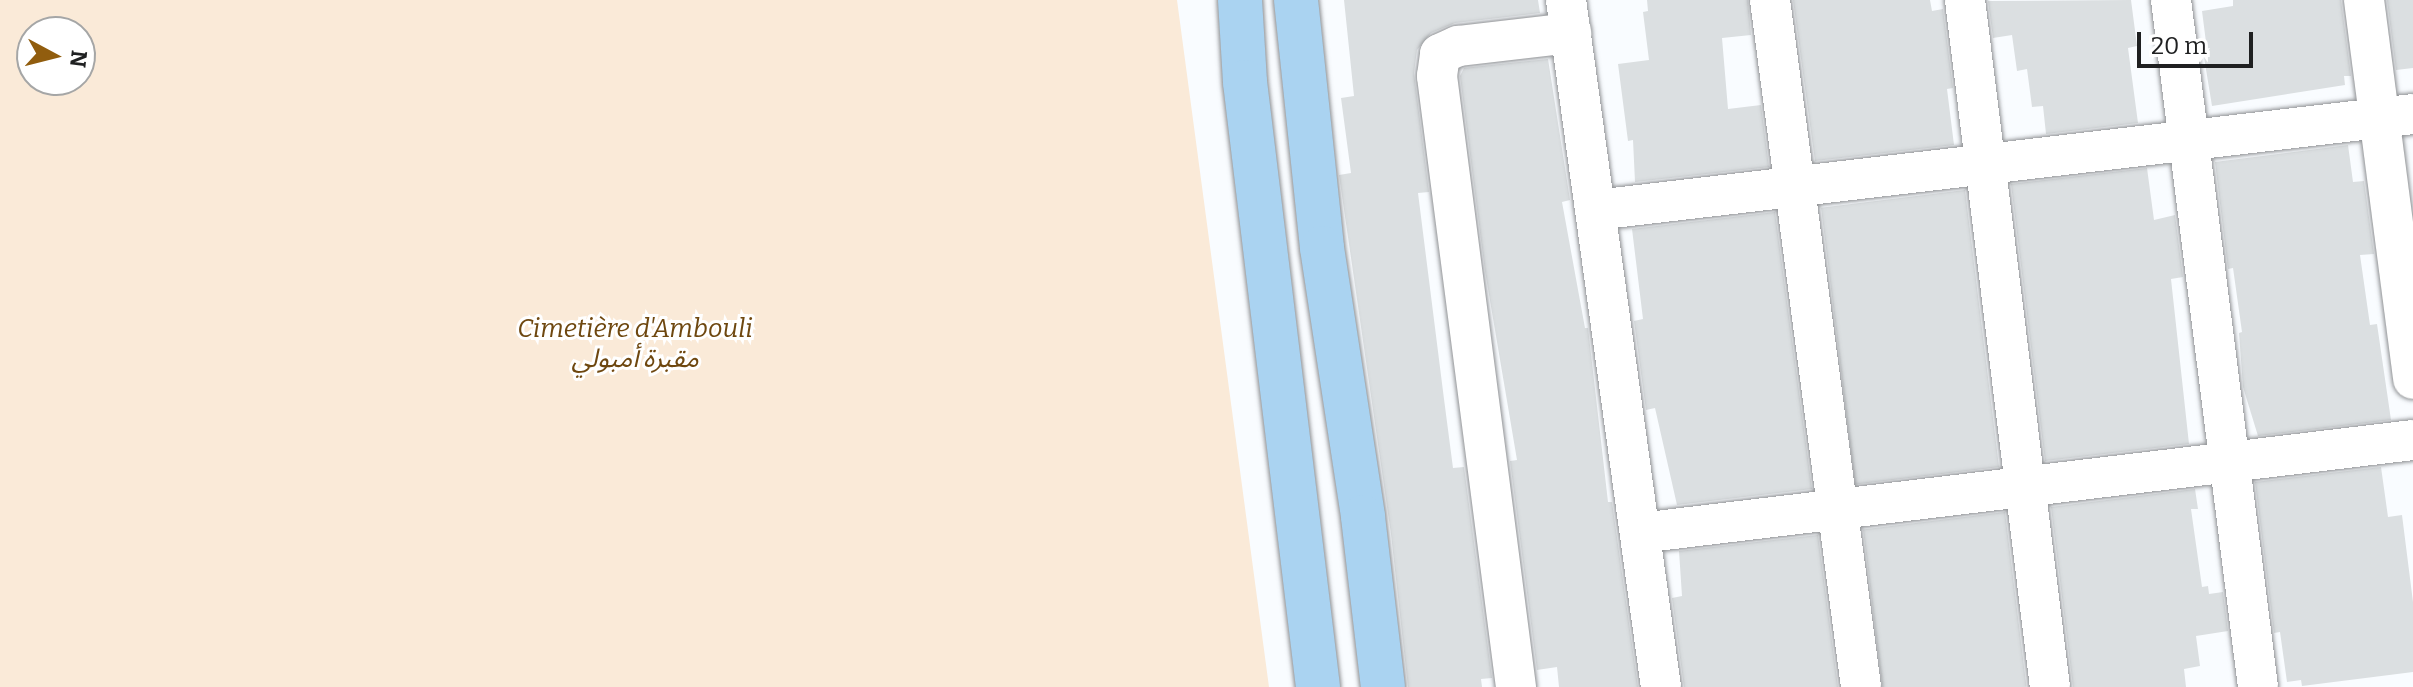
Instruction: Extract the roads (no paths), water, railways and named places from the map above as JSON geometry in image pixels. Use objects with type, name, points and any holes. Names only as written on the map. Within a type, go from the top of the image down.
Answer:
[{"type":"main road","points":[[1240,0],[1245,82],[1318,687]]},
{"type":"main road","points":[[1296,0],[1322,248],[1363,517],[1383,687]]},
{"type":"street","points":[[1770,0],[1861,687]]},
{"type":"street","points":[[1965,0],[2050,687]]},
{"type":"street","points":[[2171,0],[2258,687]]},
{"type":"street","points":[[2364,0],[2396,116],[2413,379]]},
{"type":"street","points":[[1516,687],[1437,76],[1440,54],[1458,46],[1568,16],[1661,687]]},
{"type":"street","points":[[1596,210],[2396,116]]},
{"type":"street","points":[[1640,533],[2413,440]]},
{"type":"park label","name":"Cimetière d'Ambouli مقبرة أمبولي","points":[[635,344]]}]
